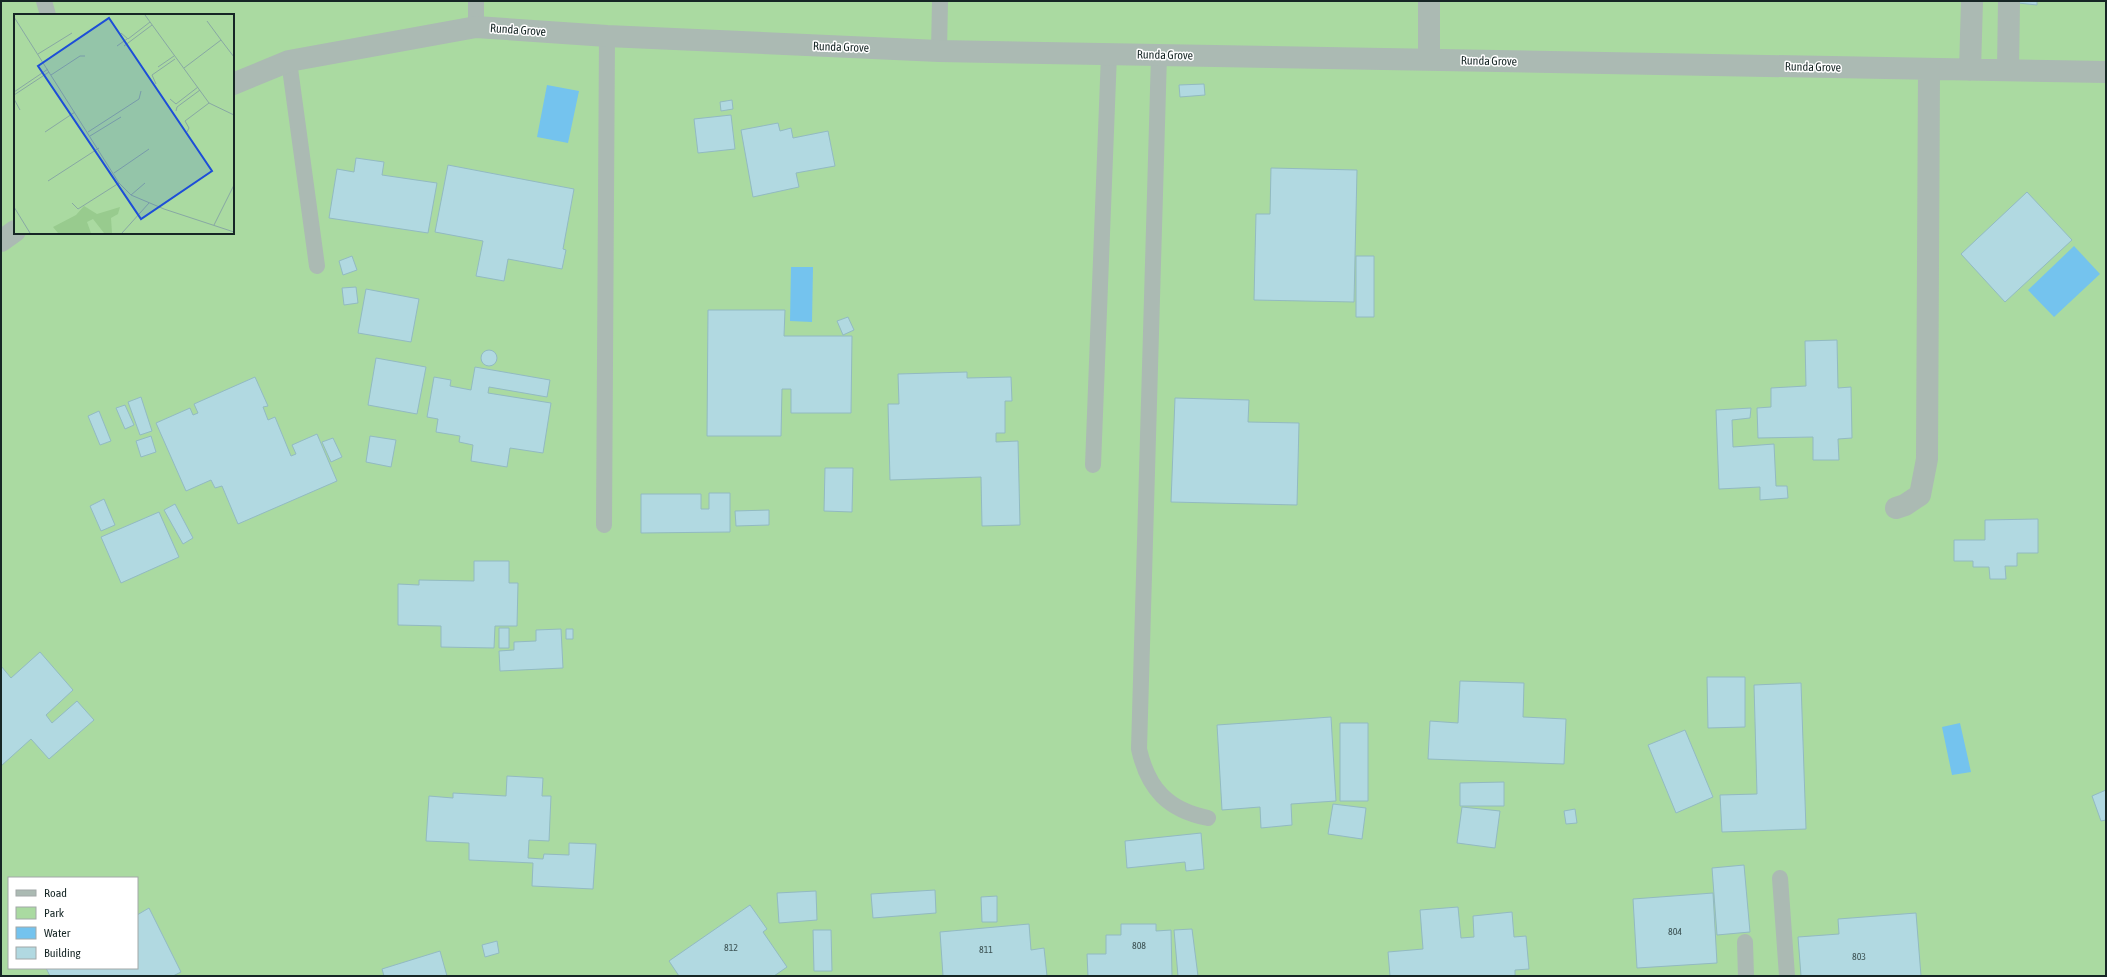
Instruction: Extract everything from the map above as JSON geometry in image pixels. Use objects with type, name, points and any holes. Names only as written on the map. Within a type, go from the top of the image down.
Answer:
[{"type":"street","points":[[1429,1],[1429,60]]},
{"type":"street","points":[[1970,70],[1972,1]]},
{"type":"street","points":[[2008,70],[2009,1]]},
{"type":"street","name":"Runda Grove","points":[[234,84],[289,61],[476,27],[608,36],[939,51],[2106,72]]},
{"type":"street","points":[[1896,508],[1906,505],[1920,495],[1927,459],[1929,69]]},
{"type":"street","points":[[1,241],[14,232]]},
{"type":"lane","points":[[44,1],[48,14]]},
{"type":"lane","points":[[476,1],[476,27]]},
{"type":"lane","points":[[939,51],[940,1]]},
{"type":"lane","points":[[604,525],[608,36]]},
{"type":"lane","points":[[1092,465],[1109,54]]},
{"type":"lane","points":[[1160,55],[1139,749],[1144,768],[1153,784],[1170,804],[1189,814],[1208,818]]},
{"type":"lane","points":[[289,61],[317,266]]},
{"type":"lane","points":[[1780,878],[1787,976]]},
{"type":"lane","points":[[1745,942],[1746,976]]},
{"type":"green space","points":[[1,1],[2106,1],[2106,976],[1,976]]},
{"type":"water","points":[[547,85],[579,91],[568,143],[537,137]]},
{"type":"water","points":[[2074,246],[2100,274],[2054,317],[2028,290]]},
{"type":"water","points":[[791,267],[813,267],[812,322],[790,321]]},
{"type":"water","points":[[1960,723],[1971,772],[1952,775],[1942,727]]},
{"type":"building","points":[[2018,1],[2037,1],[2037,5],[2018,3]]},
{"type":"building","points":[[1204,84],[1205,95],[1180,97],[1179,85]]},
{"type":"building","points":[[732,100],[733,109],[721,111],[720,102]]},
{"type":"building","points":[[731,115],[735,149],[698,153],[694,119]]},
{"type":"building","points":[[778,123],[780,131],[791,128],[793,138],[828,131],[835,166],[796,173],[799,187],[753,197],[741,130]]},
{"type":"building","points":[[356,158],[384,162],[382,175],[437,183],[428,233],[329,218],[337,169],[354,172]]},
{"type":"building","points":[[448,165],[574,189],[563,249],[566,250],[562,269],[508,259],[504,281],[476,276],[483,241],[435,232]]},
{"type":"building","points":[[1271,168],[1357,170],[1354,302],[1254,300],[1256,214],[1270,214]]},
{"type":"building","points":[[2027,192],[2072,240],[2005,302],[1961,254]]},
{"type":"building","points":[[352,256],[357,270],[343,275],[339,261]]},
{"type":"building","points":[[1356,256],[1374,256],[1374,317],[1356,317]]},
{"type":"building","points":[[356,287],[358,303],[344,305],[342,288]]},
{"type":"building","points":[[366,289],[419,299],[411,342],[358,333]]},
{"type":"building","points":[[708,310],[785,310],[784,336],[852,336],[851,413],[791,413],[791,389],[782,389],[781,436],[707,436]]},
{"type":"building","points":[[848,317],[854,330],[843,335],[837,321]]},
{"type":"building","points":[[1837,340],[1838,388],[1851,387],[1852,438],[1838,439],[1839,460],[1813,460],[1813,437],[1758,438],[1757,408],[1771,407],[1771,388],[1806,386],[1805,341]]},
{"type":"building","points":[[486,350],[492,350],[497,355],[495,364],[492,366],[486,366],[481,361],[481,355]]},
{"type":"building","points":[[376,358],[426,367],[417,414],[368,405]]},
{"type":"building","points":[[475,367],[550,380],[547,397],[489,387],[488,393],[551,403],[543,453],[510,448],[507,467],[471,461],[473,445],[459,442],[460,436],[436,432],[438,419],[427,417],[434,377],[451,380],[450,386],[471,390]]},
{"type":"building","points":[[967,372],[967,378],[1011,377],[1012,401],[1005,401],[1005,433],[996,433],[996,442],[1018,441],[1020,525],[982,526],[981,477],[890,480],[888,404],[899,404],[898,374]]},
{"type":"building","points":[[255,377],[268,406],[263,407],[268,420],[275,417],[291,456],[296,454],[292,445],[317,434],[337,481],[238,524],[222,486],[215,488],[211,480],[186,491],[156,423],[190,408],[193,415],[198,413],[194,404]]},
{"type":"building","points":[[141,397],[152,431],[140,435],[128,402]]},
{"type":"building","points":[[1175,398],[1249,400],[1248,422],[1299,423],[1297,505],[1171,502]]},
{"type":"building","points":[[125,405],[134,425],[125,429],[116,408]]},
{"type":"building","points":[[1751,408],[1750,418],[1732,420],[1733,447],[1774,444],[1776,486],[1787,486],[1788,498],[1760,500],[1760,487],[1719,489],[1716,410]]},
{"type":"building","points":[[99,411],[111,441],[100,445],[88,416]]},
{"type":"building","points":[[151,436],[156,452],[141,457],[136,441]]},
{"type":"building","points":[[370,436],[396,440],[391,467],[366,462]]},
{"type":"building","points":[[333,438],[342,457],[331,462],[322,442]]},
{"type":"building","points":[[825,468],[853,468],[852,512],[824,511]]},
{"type":"building","points":[[709,493],[730,493],[730,532],[641,533],[641,494],[701,494],[701,509],[709,509]]},
{"type":"building","points":[[104,499],[115,525],[101,531],[90,506]]},
{"type":"building","points":[[175,504],[193,538],[183,544],[164,510]]},
{"type":"building","points":[[769,510],[769,525],[736,526],[735,511]]},
{"type":"building","points":[[159,512],[179,557],[121,583],[101,537]]},
{"type":"building","points":[[2038,519],[2038,553],[2017,553],[2017,566],[2005,566],[2006,579],[1990,579],[1989,567],[1973,567],[1973,561],[1954,561],[1954,540],[1985,540],[1985,520]]},
{"type":"building","points":[[474,561],[509,561],[509,583],[518,583],[517,626],[495,626],[494,648],[441,647],[441,626],[398,625],[398,584],[419,585],[419,580],[474,581]]},
{"type":"building","points":[[499,628],[509,628],[509,648],[499,648]]},
{"type":"building","points":[[561,629],[563,668],[500,671],[499,651],[514,650],[514,642],[536,641],[536,630]]},
{"type":"building","points":[[566,629],[573,629],[573,639],[566,639]]},
{"type":"building","points":[[40,652],[73,690],[46,715],[52,723],[77,701],[94,720],[49,759],[31,739],[1,766],[1,666],[11,678]]},
{"type":"building","points":[[1707,677],[1745,677],[1745,727],[1708,728]]},
{"type":"building","points":[[1460,681],[1524,683],[1523,717],[1566,719],[1564,764],[1428,759],[1430,721],[1458,723]]},
{"type":"building","points":[[1801,683],[1806,829],[1722,832],[1720,795],[1757,794],[1754,685]]},
{"type":"building","points":[[1331,717],[1336,801],[1291,804],[1292,825],[1261,828],[1260,807],[1222,810],[1217,725]]},
{"type":"building","points":[[1340,723],[1368,723],[1368,801],[1340,801]]},
{"type":"building","points":[[1685,730],[1713,797],[1676,813],[1648,745]]},
{"type":"building","points":[[507,776],[543,778],[542,796],[551,796],[549,841],[529,840],[528,858],[543,859],[544,854],[569,855],[569,843],[596,844],[593,889],[532,886],[533,863],[469,860],[469,843],[426,841],[429,796],[453,798],[453,793],[506,796]]},
{"type":"building","points":[[1504,782],[1504,806],[1460,806],[1460,783]]},
{"type":"building","points":[[2106,790],[2106,820],[2101,821],[2092,796]]},
{"type":"building","points":[[1333,804],[1366,808],[1362,839],[1328,834]]},
{"type":"building","points":[[1462,807],[1500,811],[1495,848],[1457,843]]},
{"type":"building","points":[[1575,809],[1577,823],[1566,824],[1564,811]]},
{"type":"building","points":[[1201,833],[1204,869],[1186,871],[1185,862],[1127,868],[1125,841]]},
{"type":"building","points":[[1744,865],[1750,932],[1717,935],[1712,868]]},
{"type":"building","points":[[935,890],[936,913],[873,918],[871,894]]},
{"type":"building","points":[[816,891],[817,920],[779,923],[777,893]]},
{"type":"building","points":[[1713,893],[1717,963],[1637,968],[1633,899]]},
{"type":"building","points":[[997,896],[997,922],[982,922],[981,897]]},
{"type":"building","points":[[750,905],[767,929],[763,932],[787,967],[774,976],[679,976],[669,961]]},
{"type":"building","points":[[1458,907],[1461,938],[1474,937],[1473,916],[1512,912],[1514,937],[1526,936],[1529,969],[1515,970],[1515,976],[1390,976],[1388,952],[1423,949],[1420,910]]},
{"type":"building","points":[[149,908],[181,972],[173,976],[50,976],[46,969],[138,969],[138,914]]},
{"type":"building","points":[[1916,913],[1921,976],[1801,976],[1798,937],[1839,934],[1838,919]]},
{"type":"building","points":[[1029,924],[1031,950],[1044,948],[1047,976],[943,976],[940,932]]},
{"type":"building","points":[[1121,924],[1156,924],[1156,931],[1171,930],[1172,976],[1088,976],[1087,954],[1106,954],[1106,935],[1121,935]]},
{"type":"building","points":[[1192,929],[1198,976],[1178,976],[1174,930]]},
{"type":"building","points":[[813,930],[831,930],[832,971],[814,971]]},
{"type":"building","points":[[497,941],[499,953],[485,957],[482,945]]},
{"type":"building","points":[[440,951],[447,976],[384,976],[382,969]]}]
